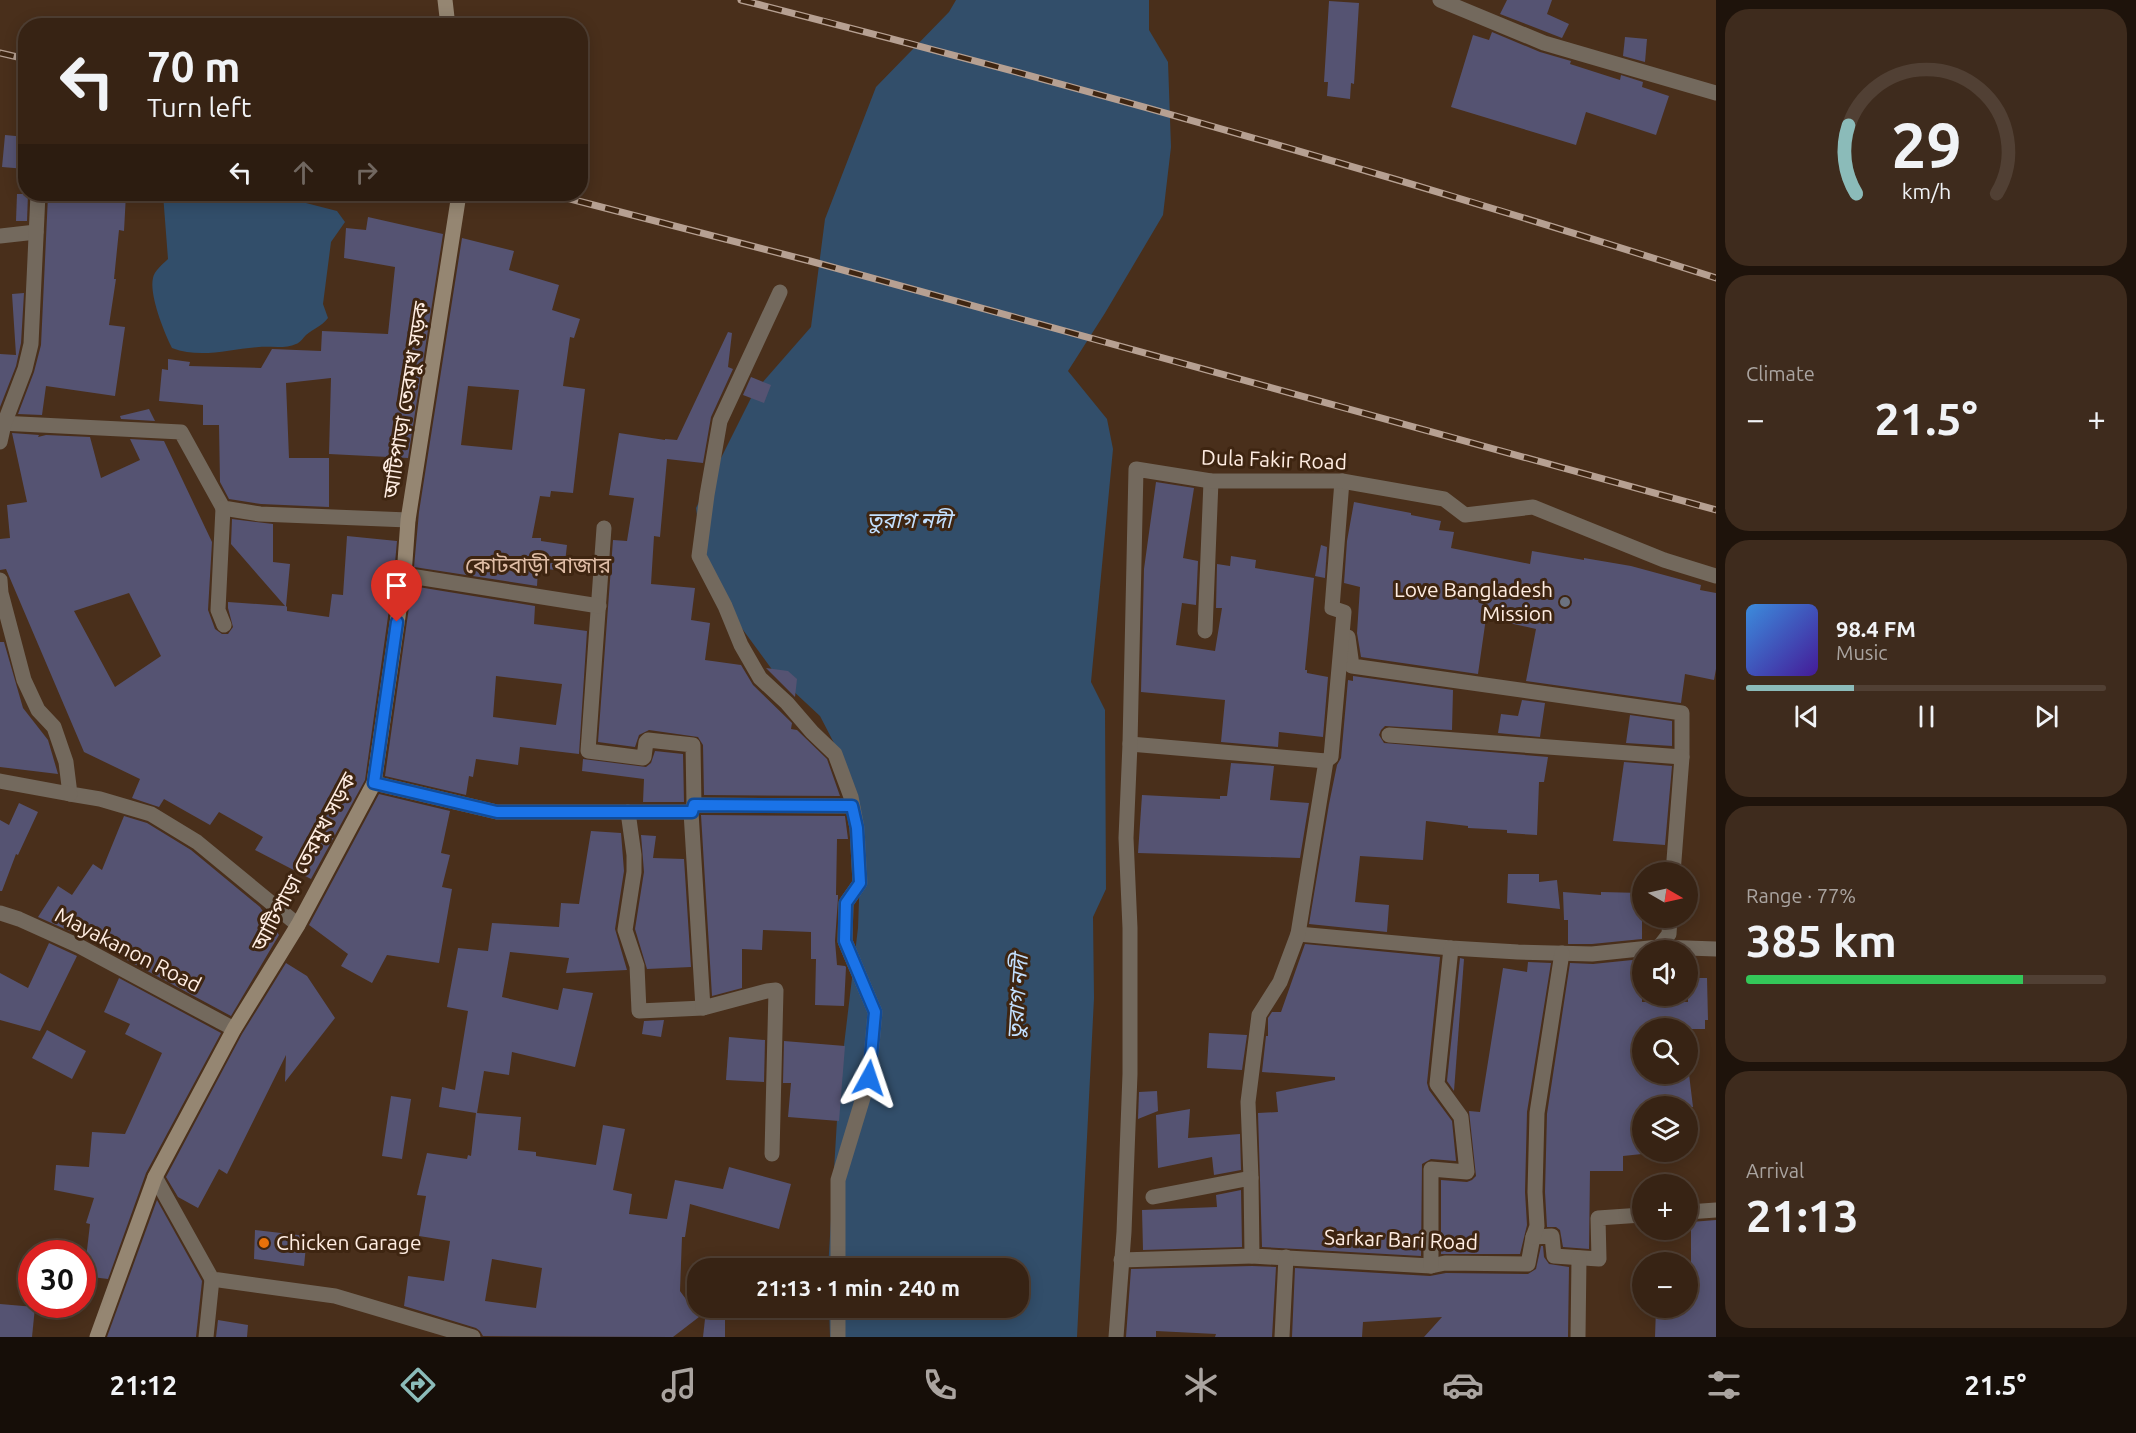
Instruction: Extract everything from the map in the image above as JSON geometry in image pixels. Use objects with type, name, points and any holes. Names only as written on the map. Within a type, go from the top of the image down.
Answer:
[{"type":"main road","points":[[445,0],[447,18]]},
{"type":"main road","name":"আটিপাড়া তেরমুখ সড়ক","points":[[97,1337],[155,1177],[234,1029],[298,925],[374,783],[404,575],[408,520],[458,201]]},
{"type":"street","points":[[1440,0],[1544,43],[1716,93]]},
{"type":"street","points":[[0,442],[2,424],[25,369],[31,344],[38,201]]},
{"type":"street","points":[[0,236],[36,232]]},
{"type":"street","points":[[780,291],[720,421],[699,556],[725,606],[741,645],[760,678],[787,703],[834,754],[857,828],[860,883],[846,903],[845,941],[875,1012],[869,1078],[838,1180],[838,1258]]},
{"type":"street","points":[[2,424],[181,432],[223,508],[218,610],[224,625]]},
{"type":"street","name":"Dula Fakir Road","points":[[1130,744],[1136,469],[1211,481],[1342,482],[1444,499],[1465,515],[1533,507],[1664,560],[1716,576]]},
{"type":"street","points":[[1205,631],[1211,481]]},
{"type":"street","points":[[1342,482],[1332,608],[1344,612]]},
{"type":"street","points":[[223,508],[261,514],[408,520]]},
{"type":"street","points":[[604,528],[588,751],[644,758],[648,740],[693,745],[693,808],[703,1008]]},
{"type":"street","points":[[404,575],[599,606]]},
{"type":"street","points":[[0,580],[24,680],[38,710],[54,727],[66,762],[70,794]]},
{"type":"street","points":[[1344,612],[1352,666],[1682,713],[1682,757],[1674,862]]},
{"type":"street","points":[[1252,1256],[1248,1102],[1259,1015],[1280,982],[1298,933],[1326,761],[1331,757],[1344,612]]},
{"type":"street","points":[[1389,735],[1682,757]]},
{"type":"street","points":[[1116,1337],[1130,1074],[1130,928],[1126,838],[1130,744],[1326,761]]},
{"type":"street","points":[[0,781],[100,799],[151,814],[197,842],[298,925]]},
{"type":"street","points":[[374,783],[497,812],[628,812],[693,808],[852,806]]},
{"type":"street","points":[[628,812],[634,872],[625,930],[637,966],[639,1011],[703,1008],[776,990],[772,1154]]},
{"type":"street","name":"Mayakanon Road","points":[[0,913],[79,946],[234,1029]]},
{"type":"street","points":[[1298,933],[1451,948],[1592,954],[1632,950]]},
{"type":"street","points":[[1431,1266],[1431,1169],[1467,1172],[1461,1117],[1437,1084],[1451,948]]},
{"type":"street","points":[[1698,948],[1716,949]]},
{"type":"street","points":[[1563,953],[1537,1113],[1535,1192],[1537,1226],[1533,1237],[1552,1236],[1554,1256],[1599,1259],[1598,1218],[1632,1216]]},
{"type":"street","points":[[155,1177],[212,1279],[206,1337]]},
{"type":"street","points":[[1153,1197],[1251,1178]]},
{"type":"street","points":[[1698,1211],[1716,1210]]},
{"type":"street","name":"Sarkar Bari Road","points":[[1121,1260],[1252,1256],[1431,1266],[1445,1263],[1528,1264],[1533,1237]]},
{"type":"street","points":[[1282,1337],[1286,1257]]},
{"type":"street","points":[[1578,1337],[1579,1258]]},
{"type":"street","points":[[212,1279],[335,1296],[473,1337]]},
{"type":"street","points":[[838,1318],[838,1337]]},
{"type":"water","name":"তুরাগ নদী","points":[[956,0],[1149,0],[1149,30],[1168,62],[1171,147],[1163,215],[1068,371],[1107,419],[1113,449],[1091,682],[1105,710],[1106,889],[1093,917],[1094,998],[1077,1337],[830,1337],[829,1318],[1029,1318],[1029,1258],[829,1258],[839,1087],[858,928],[861,845],[848,770],[820,716],[776,675],[705,578],[696,508],[754,392],[811,327],[825,219],[876,87],[949,12]]},
{"type":"water","points":[[164,201],[298,201],[337,211],[345,222],[331,242],[323,304],[328,318],[299,343],[292,346],[204,353],[172,348],[158,313],[152,285],[155,273],[168,259]]},
{"type":"building","points":[[1507,0],[1552,0],[1547,14],[1569,24],[1562,38],[1500,14]]},
{"type":"building","points":[[1329,1],[1359,3],[1354,84],[1351,83],[1350,99],[1327,96],[1328,82],[1324,82]]},
{"type":"building","points":[[1492,32],[1540,52],[1571,61],[1570,64],[1620,80],[1621,75],[1643,82],[1642,87],[1669,96],[1656,135],[1586,112],[1576,145],[1451,107],[1473,35],[1489,40]]},
{"type":"building","points":[[1625,37],[1647,39],[1645,62],[1623,56]]},
{"type":"building","points":[[5,135],[18,136],[18,168],[2,167]]},
{"type":"building","points":[[18,194],[18,201],[28,201],[27,221],[16,221]]},
{"type":"building","points":[[48,201],[126,201],[124,231],[119,230],[114,279],[116,279],[109,325],[125,327],[115,396],[46,386],[42,415],[18,414],[34,372],[41,345]]},
{"type":"building","points":[[368,217],[443,234],[408,458],[329,454],[331,378],[286,383],[289,458],[329,458],[329,507],[261,504],[229,499],[220,482],[219,425],[203,425],[203,405],[159,401],[162,369],[168,370],[168,359],[190,362],[189,366],[261,368],[272,349],[321,351],[322,331],[388,334],[395,267],[344,258],[346,228],[366,230]]},
{"type":"building","points":[[462,238],[514,251],[509,270],[559,285],[552,310],[580,319],[574,338],[570,337],[563,386],[585,389],[573,493],[551,491],[550,497],[540,496],[532,538],[567,545],[564,571],[538,568],[537,586],[414,567],[419,512]],"holes":[[[468,386],[519,390],[512,450],[461,445]]]},
{"type":"building","points":[[24,293],[21,343],[16,366],[0,407],[0,354],[16,355],[12,294]]},
{"type":"building","points":[[728,332],[732,333],[728,367],[733,369],[711,417],[703,463],[667,459],[660,537],[654,536],[651,584],[695,588],[691,620],[710,623],[705,660],[741,665],[753,685],[792,723],[791,729],[797,730],[827,759],[840,796],[704,795],[703,745],[698,737],[649,730],[639,735],[635,747],[598,742],[613,540],[627,541],[634,498],[609,495],[619,433],[677,440]]},
{"type":"building","points":[[751,377],[771,385],[764,403],[743,395]]},
{"type":"building","points":[[149,409],[155,421],[121,419],[120,416]]},
{"type":"building","points":[[12,433],[39,435],[38,437],[46,435],[90,437],[101,478],[140,460],[130,439],[164,441],[212,542],[208,610],[215,629],[222,634],[228,634],[233,627],[228,602],[285,606],[231,544],[232,519],[273,524],[273,562],[290,564],[287,611],[329,617],[332,594],[343,595],[347,536],[397,541],[365,780],[311,879],[255,850],[263,837],[219,812],[210,825],[164,799],[159,807],[132,798],[140,779],[84,752],[6,569],[0,570],[0,539],[10,538],[7,505],[27,502]],"holes":[[[129,593],[161,656],[115,687],[74,611]]]},
{"type":"building","points":[[1156,482],[1194,488],[1183,558],[1198,561],[1196,605],[1182,603],[1176,645],[1215,651],[1222,608],[1216,608],[1217,564],[1230,566],[1231,556],[1256,560],[1255,568],[1314,578],[1305,670],[1307,673],[1328,677],[1323,737],[1279,732],[1278,747],[1221,742],[1225,700],[1141,692],[1144,569]]},
{"type":"building","points":[[1354,502],[1441,521],[1439,530],[1454,532],[1451,548],[1530,564],[1532,551],[1584,560],[1584,558],[1631,566],[1701,585],[1700,590],[1716,593],[1714,680],[1685,674],[1681,703],[1526,681],[1536,629],[1486,618],[1478,674],[1361,657],[1357,633],[1360,587],[1344,583],[1347,541]]},
{"type":"building","points":[[1321,545],[1327,547],[1325,578],[1315,576]]},
{"type":"building","points":[[412,586],[535,606],[534,624],[587,631],[579,754],[520,747],[518,765],[476,759],[473,777],[469,776],[466,795],[385,776]],"holes":[[[496,676],[562,684],[556,725],[493,717]]]},
{"type":"building","points":[[0,642],[4,642],[23,708],[48,740],[58,774],[0,767]]},
{"type":"building","points":[[766,668],[788,671],[797,679],[795,697]]},
{"type":"building","points":[[1353,676],[1453,690],[1452,730],[1385,726],[1379,735],[1384,743],[1548,757],[1544,782],[1539,782],[1537,835],[1426,821],[1423,860],[1360,856],[1355,902],[1389,905],[1387,932],[1309,924],[1329,804],[1337,765],[1341,758],[1348,680],[1353,681]]},
{"type":"building","points":[[1522,700],[1545,703],[1540,737],[1498,733],[1501,714],[1518,716]]},
{"type":"building","points":[[1630,715],[1672,721],[1672,746],[1626,743]]},
{"type":"building","points":[[655,751],[683,754],[684,802],[643,802],[644,779],[582,771],[583,759],[646,767],[651,763]]},
{"type":"building","points":[[1624,762],[1672,766],[1665,845],[1613,841]]},
{"type":"building","points":[[1231,763],[1274,766],[1270,800],[1309,803],[1300,858],[1138,853],[1142,795],[1220,799],[1220,796],[1227,796]]},
{"type":"building","points":[[379,794],[450,811],[441,853],[450,855],[442,887],[452,889],[439,963],[387,955],[372,983],[341,966],[348,954],[309,925]]},
{"type":"building","points":[[19,803],[38,812],[18,855],[16,854],[2,891],[0,891],[0,820],[9,825]]},
{"type":"building","points":[[701,815],[845,816],[848,839],[837,839],[836,895],[838,898],[835,941],[837,965],[846,967],[844,1006],[815,1005],[816,959],[811,959],[811,932],[763,930],[762,950],[742,949],[742,988],[712,996]]},
{"type":"building","points":[[124,816],[147,823],[191,850],[260,907],[279,935],[231,1016],[127,960],[130,953],[89,930],[85,938],[38,917],[58,886],[72,895],[93,864],[102,870]]},
{"type":"building","points":[[591,831],[621,833],[624,871],[615,929],[627,970],[566,973],[569,958],[510,952],[502,997],[558,1010],[563,988],[593,993],[575,1067],[512,1052],[509,1075],[484,1071],[477,1113],[521,1117],[518,1150],[536,1152],[536,1156],[596,1165],[603,1125],[625,1129],[613,1190],[632,1194],[629,1214],[667,1219],[675,1180],[723,1189],[729,1167],[791,1184],[779,1229],[690,1204],[685,1237],[682,1237],[680,1291],[687,1301],[687,1318],[698,1318],[673,1337],[483,1336],[476,1328],[404,1306],[408,1276],[444,1281],[450,1241],[419,1236],[426,1196],[417,1195],[427,1153],[467,1159],[468,1155],[471,1156],[476,1113],[439,1107],[442,1087],[455,1090],[468,1011],[447,1007],[458,948],[488,951],[492,923],[559,927],[561,903],[579,904]],"holes":[[[492,1259],[542,1268],[536,1308],[485,1301]]]},
{"type":"building","points":[[641,835],[656,836],[653,858],[684,859],[691,967],[647,969],[635,929],[644,872]]},
{"type":"building","points":[[1508,874],[1539,874],[1539,882],[1557,880],[1560,909],[1507,903]]},
{"type":"building","points":[[1563,892],[1601,895],[1601,892],[1632,893],[1632,928],[1642,928],[1642,939],[1568,944],[1568,920],[1564,920]]},
{"type":"building","points":[[49,943],[77,956],[40,1031],[0,1020],[0,973],[28,988]]},
{"type":"building","points":[[1305,944],[1440,957],[1427,1083],[1429,1090],[1452,1121],[1456,1161],[1431,1159],[1422,1164],[1421,1256],[1262,1247],[1258,1113],[1278,1112],[1276,1092],[1335,1080],[1335,1077],[1262,1072],[1266,1036],[1268,1036],[1268,1018],[1272,1012],[1281,1012]]},
{"type":"building","points":[[1460,958],[1464,959],[1454,1091],[1447,1081]]},
{"type":"building","points":[[1632,960],[1632,1006],[1698,1006],[1698,978],[1707,978],[1708,1020],[1705,1020],[1705,1029],[1698,1029],[1698,1018],[1632,1018],[1632,1084],[1690,1084],[1692,1096],[1632,1096],[1632,1155],[1623,1156],[1623,1171],[1590,1171],[1589,1249],[1563,1247],[1560,1230],[1556,1227],[1547,1227],[1545,1192],[1547,1114],[1570,963],[1593,964]]},
{"type":"building","points":[[1528,962],[1551,963],[1527,1112],[1525,1192],[1527,1225],[1520,1254],[1441,1254],[1441,1180],[1467,1182],[1476,1176],[1469,1111],[1480,1112],[1503,968],[1527,972]]},
{"type":"building","points":[[286,963],[307,976],[335,1018],[285,1082],[286,1055],[227,1174],[219,1169],[198,1208],[178,1197],[166,1177],[242,1034]]},
{"type":"building","points":[[119,978],[221,1033],[146,1173],[108,1279],[96,1278],[96,1240],[88,1240],[90,1224],[86,1223],[94,1198],[54,1190],[56,1165],[89,1167],[92,1132],[125,1134],[162,1053],[125,1034],[130,1024],[104,1012]]},
{"type":"building","points":[[664,1020],[661,1037],[642,1034],[644,1021]]},
{"type":"building","points":[[47,1030],[86,1051],[72,1079],[32,1058]]},
{"type":"building","points":[[1209,1033],[1247,1035],[1242,1070],[1207,1068]]},
{"type":"building","points":[[729,1037],[765,1040],[764,1082],[726,1080]]},
{"type":"building","points":[[784,1041],[845,1046],[839,1121],[788,1117],[791,1083],[783,1083]]},
{"type":"building","points":[[1157,1091],[1158,1111],[1138,1119],[1139,1092]]},
{"type":"building","points":[[391,1096],[411,1099],[402,1159],[382,1156]]},
{"type":"building","points":[[1190,1109],[1188,1138],[1240,1134],[1241,1170],[1214,1175],[1212,1157],[1158,1168],[1156,1115]]},
{"type":"building","points":[[1241,1190],[1242,1247],[1143,1250],[1142,1210],[1217,1207],[1216,1195]]},
{"type":"building","points":[[157,1200],[202,1281],[196,1337],[107,1337]]},
{"type":"building","points":[[1716,1220],[1716,1337],[1655,1337],[1656,1318],[1698,1318],[1698,1252],[1691,1252],[1691,1240],[1698,1240],[1698,1221]]},
{"type":"building","points":[[255,1230],[307,1236],[304,1266],[254,1259]]},
{"type":"building","points":[[1541,1246],[1543,1246],[1544,1257],[1549,1264],[1569,1267],[1568,1337],[1424,1337],[1442,1317],[1363,1322],[1362,1337],[1292,1337],[1295,1268],[1430,1276],[1446,1273],[1528,1274],[1536,1269]]},
{"type":"building","points":[[1276,1267],[1272,1337],[1215,1337],[1216,1334],[1156,1331],[1156,1337],[1126,1337],[1131,1269]]},
{"type":"building","points":[[0,1304],[18,1306],[18,1318],[34,1318],[32,1337],[0,1337]]},
{"type":"building","points":[[705,1318],[725,1318],[725,1337],[703,1337]]},
{"type":"building","points":[[218,1320],[248,1325],[247,1337],[216,1337]]},
{"type":"railway","points":[[741,0],[1109,97],[1474,203],[1716,278]]},
{"type":"railway","points":[[0,53],[18,57]]},
{"type":"railway","points":[[578,201],[810,261],[1716,510]]},
{"type":"place","name":"Love Bangladesh Mission","points":[[1565,602]]},
{"type":"place","name":"Chicken Garage","points":[[264,1243]]},
{"type":"district","name":"কোটবাড়ী বাজার","points":[[538,565]]},
{"type":"route","points":[[397,622],[374,783],[497,812],[692,812],[694,805],[852,806],[857,828],[860,883],[846,903],[845,941],[875,1012],[869,1078]]}]
